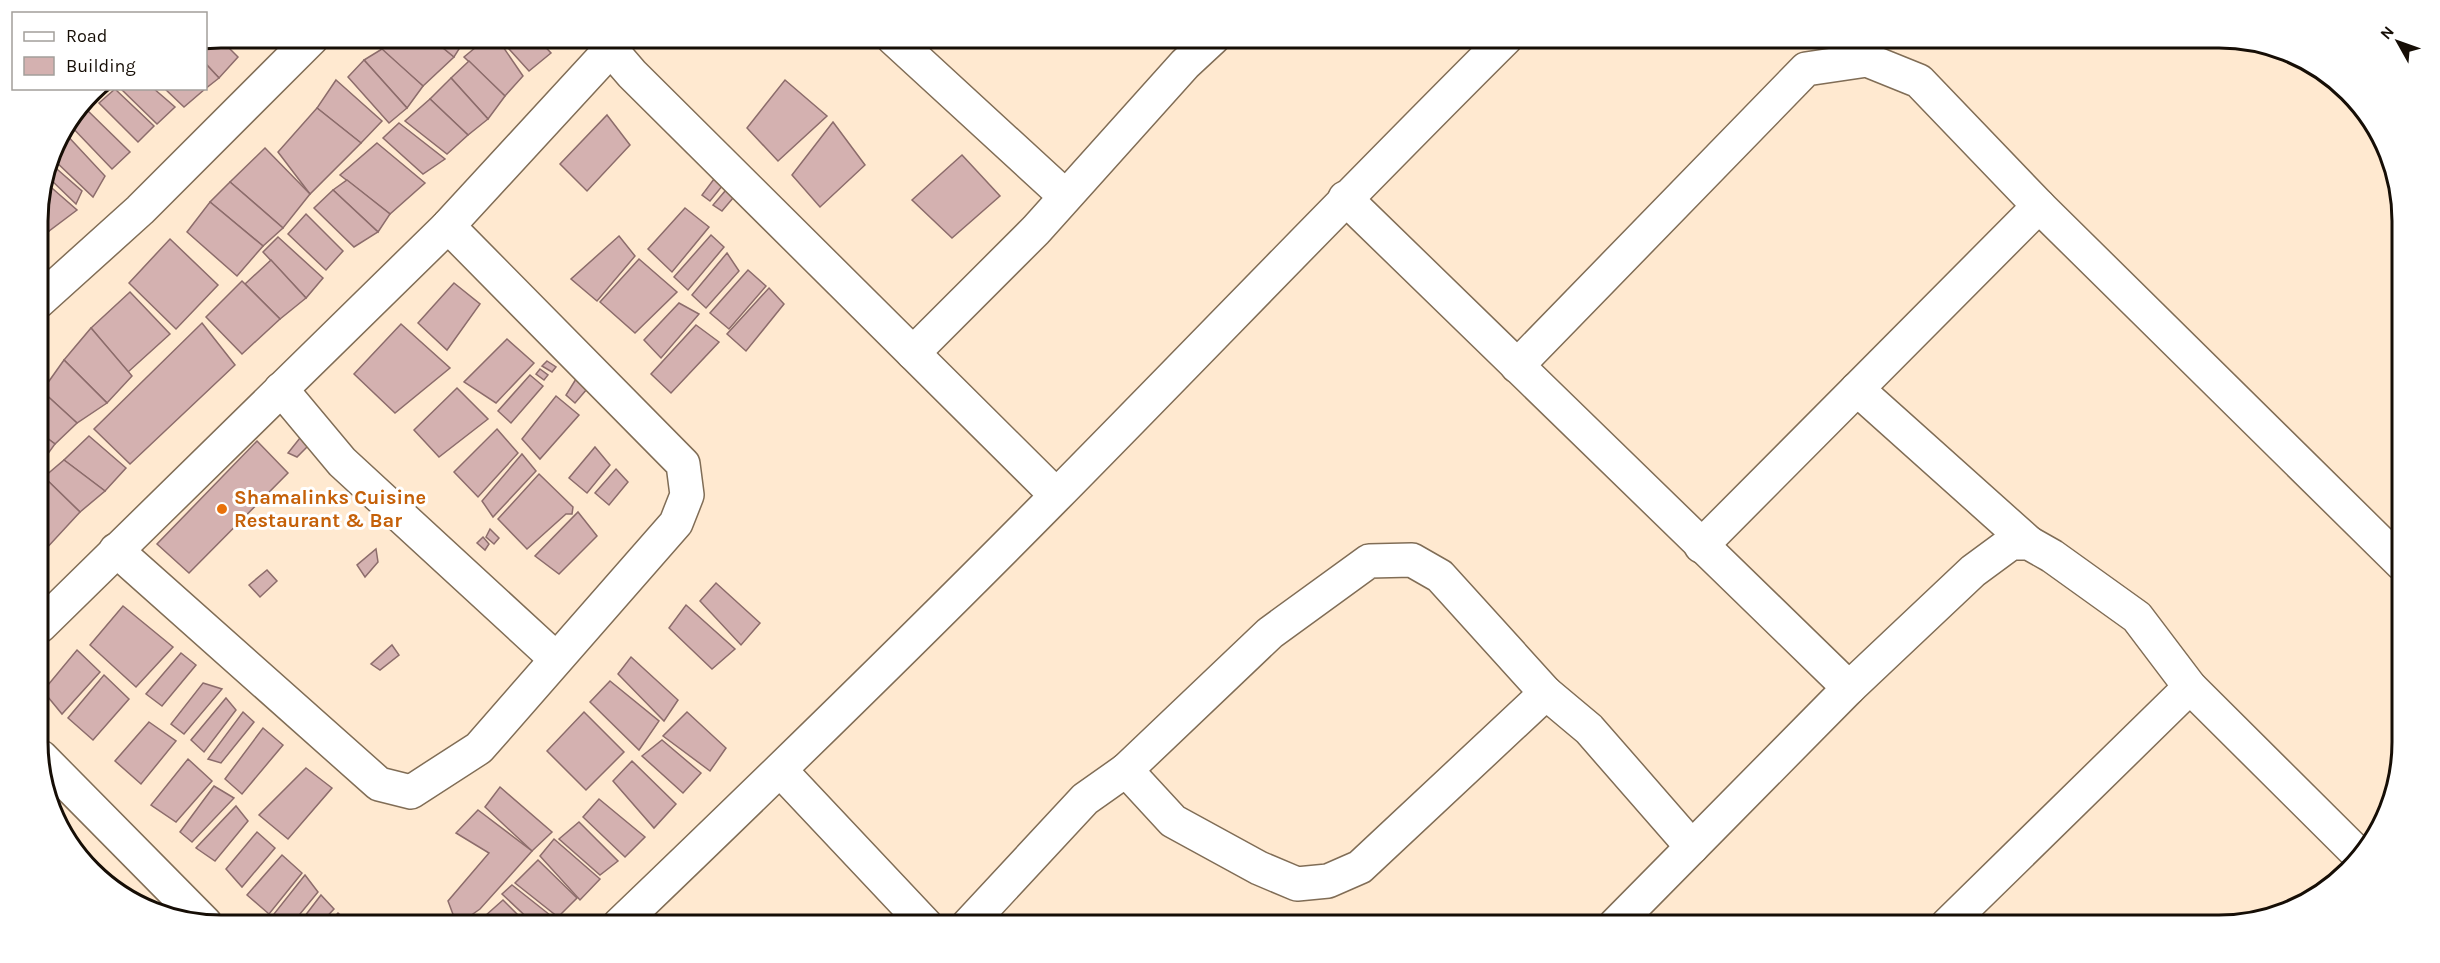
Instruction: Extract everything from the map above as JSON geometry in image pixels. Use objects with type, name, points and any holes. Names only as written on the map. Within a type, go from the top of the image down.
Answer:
[{"type":"street","points":[[48,294],[140,210],[302,48]]},
{"type":"street","points":[[48,618],[448,226],[602,48]]},
{"type":"street","points":[[610,48],[632,74],[1056,495]]},
{"type":"street","points":[[904,48],[1065,196]]},
{"type":"street","points":[[913,353],[1036,230],[1185,64],[1202,48]]},
{"type":"street","points":[[630,915],[780,770],[1056,495],[1345,198],[1496,48]]},
{"type":"street","points":[[1517,366],[1806,69],[1868,60],[1919,81],[2039,206],[2392,554]]},
{"type":"street","points":[[1345,198],[1849,688]]},
{"type":"street","points":[[1701,546],[2039,206]]},
{"type":"street","points":[[116,550],[379,784],[411,792],[479,748],[676,523],[687,495],[683,464],[448,226]]},
{"type":"street","points":[[280,389],[342,462],[556,659]]},
{"type":"street","points":[[1857,389],[2029,543],[2052,556],[2137,617],[2190,687],[2353,850]]},
{"type":"street","points":[[1625,915],[1849,688],[1973,571],[2011,543],[2029,543]]},
{"type":"street","points":[[977,915],[1085,799],[1126,770],[1270,633],[1370,561],[1412,560],[1440,576],[1546,693],[1589,729],[1692,847]]},
{"type":"street","points":[[1957,915],[2190,687]]},
{"type":"street","points":[[1126,770],[1173,821],[1249,863],[1297,884],[1328,881],[1360,867],[1546,693]]},
{"type":"street","points":[[49,765],[195,913]]},
{"type":"street","points":[[780,770],[917,915]]},
{"type":"building","points":[[229,48],[238,57],[219,78],[207,65],[207,49]]},
{"type":"building","points":[[380,48],[443,48],[454,57],[423,86]]},
{"type":"building","points":[[443,48],[460,48],[454,57]]},
{"type":"building","points":[[475,48],[504,48],[523,76],[505,96],[464,57]]},
{"type":"building","points":[[508,48],[546,48],[551,53],[529,71]]},
{"type":"building","points":[[382,49],[423,86],[407,108],[364,60]]},
{"type":"building","points":[[364,60],[407,108],[389,123],[348,77]]},
{"type":"building","points":[[469,61],[505,96],[488,119],[451,78]]},
{"type":"building","points":[[207,65],[219,78],[207,87]]},
{"type":"building","points":[[451,78],[488,119],[468,135],[430,99]]},
{"type":"building","points":[[336,80],[382,121],[361,143],[317,108]]},
{"type":"building","points":[[785,80],[827,116],[778,161],[747,128]]},
{"type":"building","points":[[116,90],[154,126],[138,142],[99,103]]},
{"type":"building","points":[[122,90],[155,90],[175,107],[157,124]]},
{"type":"building","points":[[166,90],[204,90],[184,107]]},
{"type":"building","points":[[430,99],[468,135],[447,154],[405,121]]},
{"type":"building","points":[[317,108],[361,143],[310,194],[278,152]]},
{"type":"building","points":[[88,111],[130,152],[112,169],[74,130]]},
{"type":"building","points":[[607,115],[630,145],[587,191],[560,164]]},
{"type":"building","points":[[833,122],[865,165],[820,207],[792,175]]},
{"type":"building","points":[[399,123],[445,159],[423,174],[383,138]]},
{"type":"building","points":[[70,138],[105,176],[93,197],[58,164]]},
{"type":"building","points":[[377,143],[425,183],[390,214],[340,175]]},
{"type":"building","points":[[265,148],[310,194],[283,228],[230,182]]},
{"type":"building","points":[[962,155],[1000,196],[952,238],[912,200]]},
{"type":"building","points":[[57,169],[82,191],[76,204],[53,182]]},
{"type":"building","points":[[714,179],[723,185],[710,201],[702,195]]},
{"type":"building","points":[[347,180],[390,214],[378,232],[333,190]]},
{"type":"building","points":[[230,182],[283,228],[263,246],[210,202]]},
{"type":"building","points":[[52,188],[77,210],[49,231],[48,210]]},
{"type":"building","points":[[333,190],[378,232],[354,247],[314,208]]},
{"type":"building","points":[[726,190],[733,198],[722,211],[713,205]]},
{"type":"building","points":[[210,202],[263,246],[237,276],[187,232]]},
{"type":"building","points":[[685,208],[709,227],[672,272],[648,249]]},
{"type":"building","points":[[306,214],[343,251],[326,270],[288,234]]},
{"type":"building","points":[[711,235],[724,247],[688,290],[674,277]]},
{"type":"building","points":[[619,236],[635,256],[597,301],[571,279]]},
{"type":"building","points":[[278,237],[323,278],[306,298],[263,252]]},
{"type":"building","points":[[170,239],[218,285],[176,329],[129,283]]},
{"type":"building","points":[[727,253],[739,271],[706,308],[692,295]]},
{"type":"building","points":[[639,259],[677,292],[635,333],[600,302]]},
{"type":"building","points":[[271,260],[306,298],[280,319],[245,284]]},
{"type":"building","points":[[748,270],[766,286],[729,329],[710,313]]},
{"type":"building","points":[[242,281],[280,319],[242,354],[206,317]]},
{"type":"building","points":[[454,283],[480,304],[447,350],[418,323]]},
{"type":"building","points":[[769,288],[784,304],[746,351],[727,334]]},
{"type":"building","points":[[130,292],[170,334],[128,372],[91,328]]},
{"type":"building","points":[[679,303],[699,314],[661,358],[644,340]]},
{"type":"building","points":[[202,323],[235,365],[130,464],[94,429]]},
{"type":"building","points":[[401,324],[450,368],[395,413],[354,374]]},
{"type":"building","points":[[696,325],[719,342],[671,393],[651,374]]},
{"type":"building","points":[[91,328],[132,376],[107,403],[64,360]]},
{"type":"building","points":[[507,339],[534,363],[496,403],[464,382]]},
{"type":"building","points":[[64,360],[107,403],[77,423],[48,396],[48,383]]},
{"type":"building","points":[[547,361],[556,367],[552,372],[542,366]]},
{"type":"building","points":[[540,369],[548,375],[544,380],[536,374]]},
{"type":"building","points":[[530,375],[543,386],[511,423],[498,411]]},
{"type":"building","points":[[576,379],[587,389],[575,403],[566,395]]},
{"type":"building","points":[[457,388],[488,419],[439,457],[414,430]]},
{"type":"building","points":[[48,396],[77,423],[55,444],[48,439]]},
{"type":"building","points":[[556,396],[579,415],[540,459],[522,439]]},
{"type":"building","points":[[497,429],[518,453],[478,497],[454,472]]},
{"type":"building","points":[[89,436],[126,468],[105,491],[64,460]]},
{"type":"building","points":[[300,438],[310,444],[297,457],[288,453]]},
{"type":"building","points":[[48,439],[55,444],[48,454]]},
{"type":"building","name":"Shamalinks Cuisine Restaurant & Bar","points":[[257,441],[288,473],[189,573],[157,544]]},
{"type":"building","points":[[595,447],[610,465],[587,493],[569,478]]},
{"type":"building","points":[[522,454],[536,471],[493,517],[482,501]]},
{"type":"building","points":[[64,460],[105,491],[80,512],[48,481],[48,474]]},
{"type":"building","points":[[616,469],[628,482],[609,505],[595,493]]},
{"type":"building","points":[[539,474],[573,507],[572,514],[566,514],[527,549],[498,519]]},
{"type":"building","points":[[48,481],[80,512],[48,547]]},
{"type":"building","points":[[578,512],[597,536],[559,574],[535,556]]},
{"type":"building","points":[[490,529],[499,538],[494,544],[486,537]]},
{"type":"building","points":[[483,537],[489,544],[485,550],[477,543]]},
{"type":"building","points":[[376,549],[378,562],[365,577],[357,565]]},
{"type":"building","points":[[267,570],[277,581],[260,597],[249,585]]},
{"type":"building","points":[[716,583],[760,623],[741,645],[700,601]]},
{"type":"building","points":[[686,605],[735,649],[712,669],[669,628]]},
{"type":"building","points":[[123,606],[173,647],[136,687],[90,645]]},
{"type":"building","points":[[392,645],[399,655],[380,670],[371,664]]},
{"type":"building","points":[[77,650],[100,672],[62,714],[48,697],[48,685]]},
{"type":"building","points":[[181,653],[196,665],[162,706],[146,694]]},
{"type":"building","points":[[631,657],[678,700],[664,721],[618,674]]},
{"type":"building","points":[[104,675],[129,699],[93,740],[68,718]]},
{"type":"building","points":[[610,681],[659,721],[639,750],[590,702]]},
{"type":"building","points":[[203,683],[222,689],[184,734],[171,724]]},
{"type":"building","points":[[226,698],[236,710],[204,752],[191,740]]},
{"type":"building","points":[[243,712],[254,722],[221,763],[208,759]]},
{"type":"building","points":[[584,712],[624,752],[586,790],[547,751]]},
{"type":"building","points":[[687,712],[726,748],[710,771],[663,736]]},
{"type":"building","points":[[149,722],[176,741],[141,784],[115,761]]},
{"type":"building","points":[[263,728],[283,745],[242,794],[225,779]]},
{"type":"building","points":[[662,740],[701,773],[683,793],[642,756]]},
{"type":"building","points":[[188,759],[212,781],[176,822],[151,805]]},
{"type":"building","points":[[632,761],[676,804],[654,828],[613,781]]},
{"type":"building","points":[[306,768],[332,788],[288,839],[259,815]]},
{"type":"building","points":[[214,786],[234,798],[192,842],[180,832]]},
{"type":"building","points":[[500,787],[552,832],[532,851],[485,807]]},
{"type":"building","points":[[599,799],[645,837],[625,857],[583,817]]},
{"type":"building","points":[[236,806],[248,821],[215,861],[196,848]]},
{"type":"building","points":[[478,810],[532,851],[480,909],[471,915],[453,915],[448,901],[489,853],[456,833]]},
{"type":"building","points":[[579,822],[618,861],[600,875],[559,839]]},
{"type":"building","points":[[257,832],[275,848],[242,887],[226,869]]},
{"type":"building","points":[[554,839],[600,879],[580,900],[540,856]]},
{"type":"building","points":[[282,855],[302,873],[269,914],[247,895]]},
{"type":"building","points":[[538,860],[577,898],[560,915],[555,915],[515,883]]},
{"type":"building","points":[[305,875],[318,892],[299,915],[273,915]]},
{"type":"building","points":[[512,885],[550,915],[524,915],[502,894]]},
{"type":"building","points":[[321,895],[334,909],[328,915],[306,915]]},
{"type":"building","points":[[503,900],[518,915],[486,915]]},
{"type":"place","name":"Shamalinks Cuisine Restaurant & Bar","points":[[222,509]]}]
